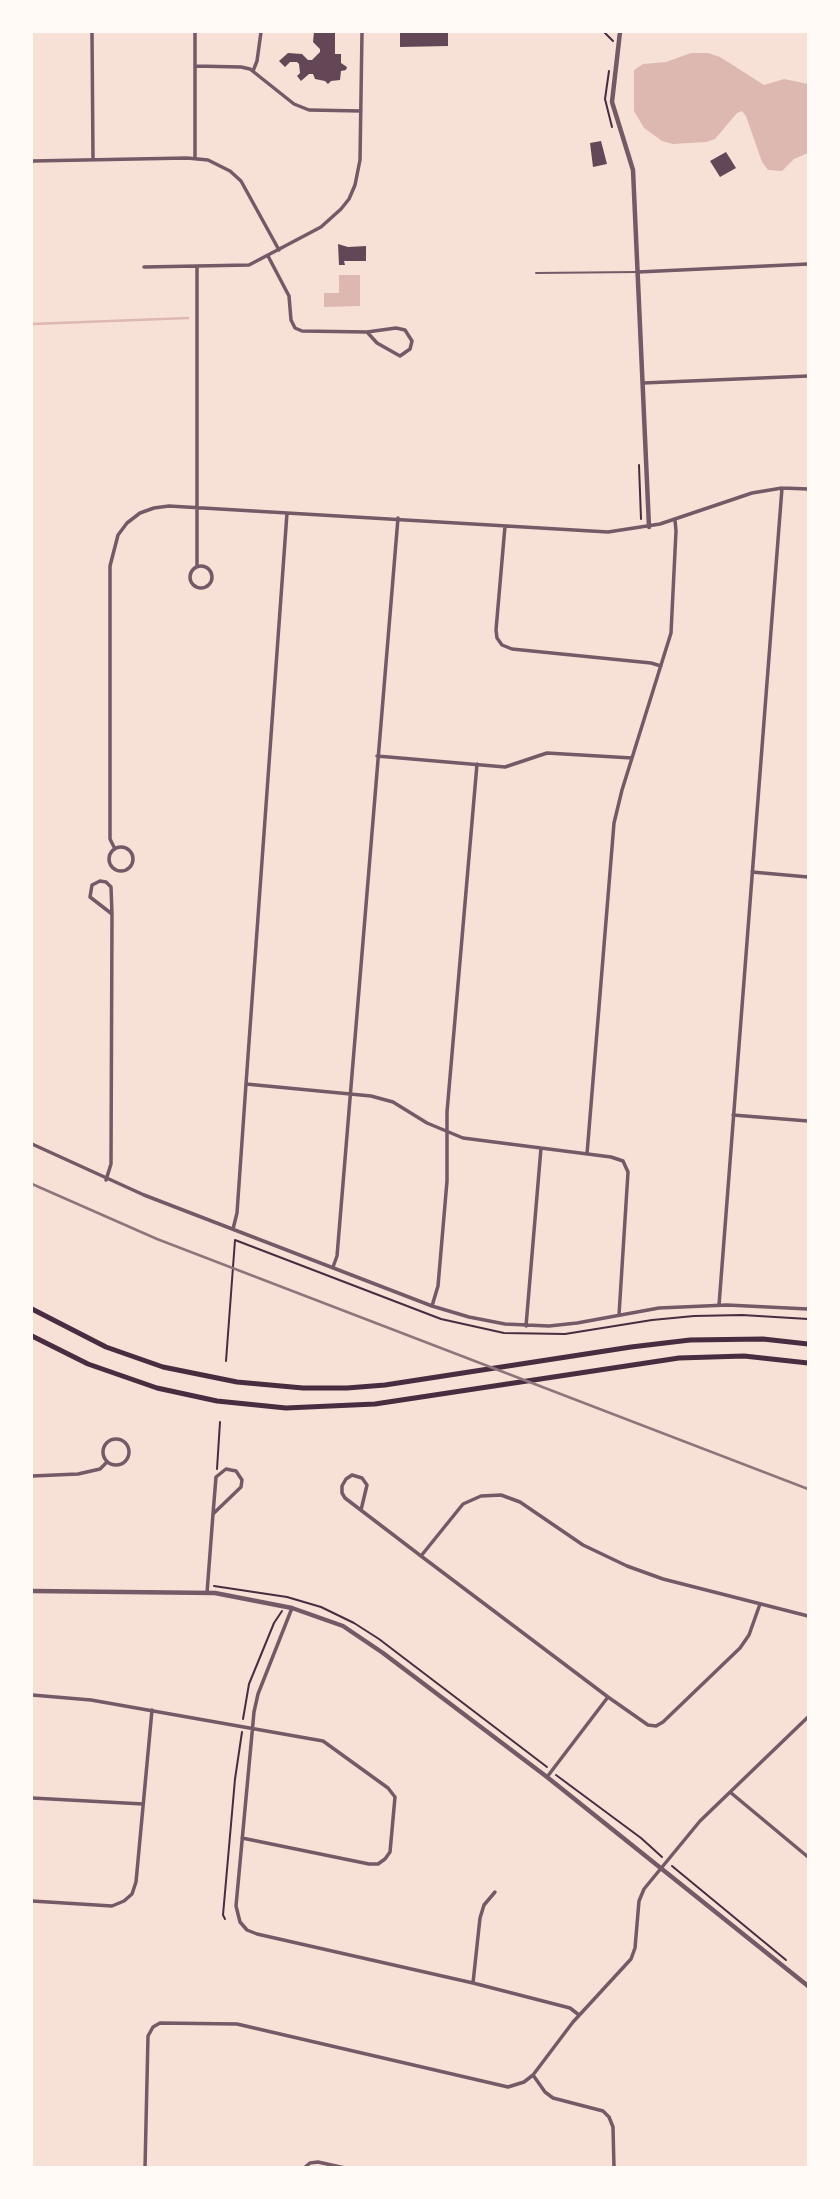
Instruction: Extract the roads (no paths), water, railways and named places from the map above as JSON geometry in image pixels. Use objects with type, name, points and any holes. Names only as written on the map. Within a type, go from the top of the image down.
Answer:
[{"type":"main road","points":[[32,1308],[72,1331],[120,1352],[178,1371],[285,1388],[347,1388],[690,1340],[763,1339],[808,1344]]},
{"type":"main road","points":[[32,1336],[88,1364],[182,1394],[243,1405],[298,1408],[349,1406],[699,1356],[765,1358],[808,1363]]},
{"type":"street","points":[[93,32],[93,160]]},
{"type":"street","points":[[195,32],[195,158]]},
{"type":"street","points":[[253,71],[261,32]]},
{"type":"street","points":[[144,267],[249,265],[321,227],[349,199],[355,186],[360,160],[362,32]]},
{"type":"street","points":[[620,32],[612,102],[633,170],[649,527]]},
{"type":"street","points":[[195,66],[241,67],[253,71],[302,108],[313,111],[361,111]]},
{"type":"street","points":[[32,161],[195,158],[217,164],[237,178],[279,250]]},
{"type":"street","points":[[268,256],[289,296],[291,320],[295,328],[302,331],[367,332],[401,328],[409,332],[412,345],[404,355],[396,355],[367,332]]},
{"type":"street","points":[[638,272],[808,264]]},
{"type":"street","points":[[197,267],[197,566]]},
{"type":"street","points":[[642,383],[808,376]]},
{"type":"street","points":[[115,849],[110,839],[110,566],[113,549],[124,526],[144,511],[166,506],[197,507],[602,532],[649,527],[748,494],[782,488],[808,489]]},
{"type":"street","points":[[719,1305],[782,488]]},
{"type":"street","points":[[233,1229],[237,1213],[287,512]]},
{"type":"street","points":[[333,1267],[337,1256],[398,518]]},
{"type":"street","points":[[587,1154],[614,823],[662,666],[673,620],[675,520]]},
{"type":"street","points":[[505,526],[496,630],[502,645],[509,649],[662,666]]},
{"type":"street","points":[[197,566],[208,568],[212,575],[211,582],[205,587],[198,587],[191,580],[192,570],[197,566]]},
{"type":"street","points":[[377,756],[509,766],[547,753],[632,758]]},
{"type":"street","points":[[432,1306],[439,1273],[448,1160],[447,1132],[477,764]]},
{"type":"street","points":[[124,848],[130,852],[133,859],[128,869],[120,871],[110,865],[109,857],[115,849],[124,848]]},
{"type":"street","points":[[752,872],[808,877]]},
{"type":"street","points":[[106,1180],[111,1164],[112,914],[111,887],[106,882],[97,881],[92,885],[90,897],[112,914]]},
{"type":"street","points":[[246,1084],[349,1092],[393,1102],[427,1123],[463,1138],[618,1159],[628,1169],[619,1315]]},
{"type":"street","points":[[733,1115],[808,1121]]},
{"type":"street","points":[[32,1144],[106,1180],[432,1306],[469,1317],[526,1325],[569,1324],[659,1308],[719,1305],[808,1309]]},
{"type":"street","points":[[526,1325],[541,1148]]},
{"type":"street","points":[[115,1440],[125,1444],[128,1452],[125,1461],[118,1465],[107,1462],[103,1452],[106,1444],[115,1440]]},
{"type":"street","points":[[32,1476],[78,1474],[100,1469],[107,1462]]},
{"type":"street","points":[[207,1593],[213,1514],[216,1477],[226,1469],[236,1471],[242,1477],[241,1487],[213,1514]]},
{"type":"street","points":[[361,1510],[367,1485],[362,1478],[352,1475],[343,1483],[342,1493],[361,1510],[645,1724],[659,1725],[743,1646],[760,1604]]},
{"type":"street","points":[[421,1556],[463,1504],[481,1496],[501,1495],[520,1502],[583,1545],[626,1566],[808,1616]]},
{"type":"street","points":[[32,1591],[207,1593],[292,1608],[334,1622],[364,1639],[547,1777],[808,1986]]},
{"type":"street","points":[[292,1608],[258,1694],[252,1728],[236,1909],[240,1922],[247,1930],[258,1934],[473,1983],[570,2008],[579,2015]]},
{"type":"street","points":[[32,1695],[75,1697],[328,1743],[391,1790],[396,1805],[390,1852],[386,1859],[378,1864],[242,1838]]},
{"type":"street","points":[[547,1777],[608,1697]]},
{"type":"street","points":[[32,1901],[112,1906],[127,1899],[136,1885],[152,1710]]},
{"type":"street","points":[[145,2168],[148,2036],[153,2027],[163,2022],[237,2024],[508,2087],[519,2085],[533,2076],[579,2015],[631,1959],[635,1948],[640,1898],[662,1868],[694,1827],[808,1717]]},
{"type":"street","points":[[730,1792],[808,1857]]},
{"type":"street","points":[[32,1798],[143,1804]]},
{"type":"street","points":[[473,1983],[480,1918],[484,1905],[495,1892]]},
{"type":"street","points":[[533,2076],[553,2098],[600,2110],[609,2117],[613,2127],[614,2168]]},
{"type":"street","points":[[304,2168],[310,2163],[318,2162],[345,2168]]},
{"type":"lane","points":[[536,273],[638,272]]},
{"type":"waterway","points":[[32,324],[188,318]]},
{"type":"railway","points":[[32,1184],[157,1239],[808,1489]]}]
